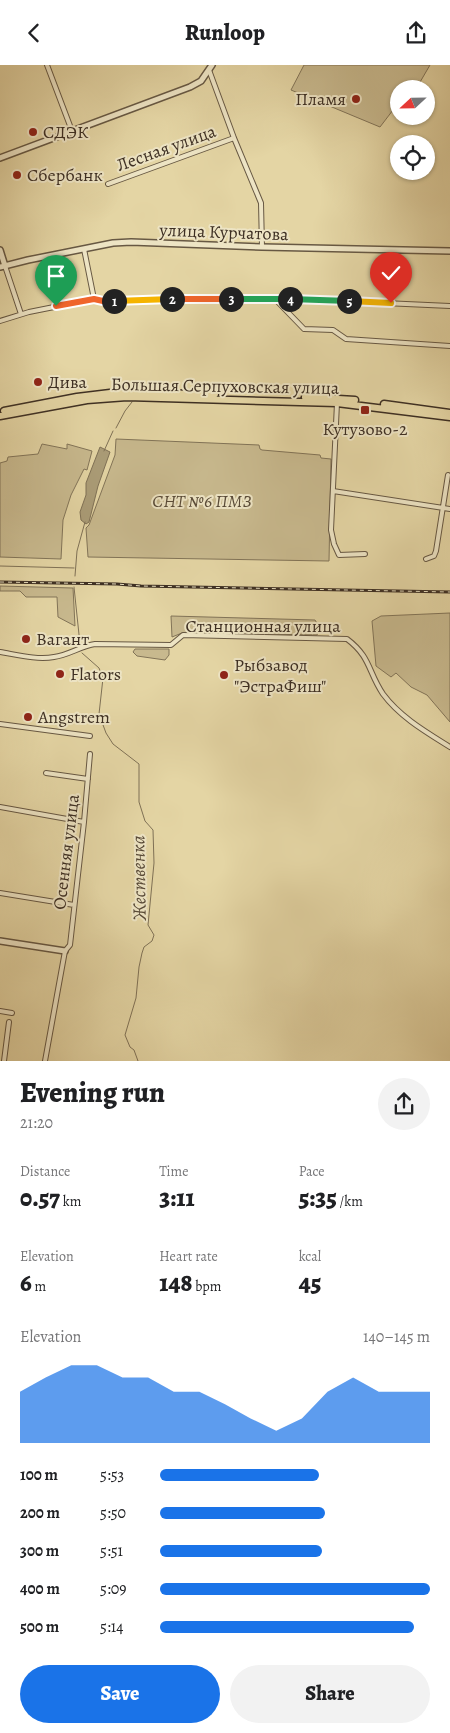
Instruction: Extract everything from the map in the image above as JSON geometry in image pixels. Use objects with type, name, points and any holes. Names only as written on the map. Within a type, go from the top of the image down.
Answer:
[{"type":"main road","name":"Большая Серпуховская улица","points":[[0,412],[77,397],[128,392],[322,397],[450,413]]},
{"type":"main road","name":"Большая Серпуховская улица","points":[[0,416],[86,400],[115,397],[337,403],[450,417]]},
{"type":"street","points":[[48,65],[72,131]]},
{"type":"street","points":[[0,158],[190,87],[200,81],[210,67]]},
{"type":"street","points":[[210,67],[234,138],[261,203],[262,247]]},
{"type":"street","name":"Лесная улица","points":[[108,184],[234,138]]},
{"type":"street","name":"улица Курчатова","points":[[2,267],[113,243],[131,242],[450,251]]},
{"type":"street","points":[[84,249],[94,299]]},
{"type":"street","points":[[0,250],[2,267],[21,314]]},
{"type":"street","points":[[274,298],[304,329],[333,330],[346,339],[450,346]]},
{"type":"street","points":[[0,321],[21,314],[94,299],[103,301],[274,298],[450,306]]},
{"type":"street","points":[[337,403],[331,530],[339,555],[365,554]]},
{"type":"street","points":[[426,559],[434,556],[436,551],[448,475]]},
{"type":"street","points":[[334,491],[450,509]]},
{"type":"street","name":"Станционная улица","points":[[0,652],[41,658],[56,657],[95,643],[171,645],[183,635],[347,639],[363,653],[382,693],[395,708],[411,722],[450,747]]},
{"type":"street","points":[[0,725],[90,736]]},
{"type":"street","name":"Осенняя улица","points":[[45,1061],[64,951],[70,945],[90,754]]},
{"type":"street","points":[[46,773],[88,779]]},
{"type":"street","points":[[0,807],[84,821]]},
{"type":"street","points":[[0,893],[74,905]]},
{"type":"street","points":[[0,941],[64,951]]},
{"type":"street","points":[[0,1011],[12,1013]]},
{"type":"street","points":[[4,1061],[9,1023]]},
{"type":"green space","name":"Пламя","points":[[304,65],[430,65],[421,80],[390,80],[390,114],[380,127],[291,90]]},
{"type":"green space","name":"СНТ №6 ПМЗ","points":[[116,439],[259,445],[262,450],[320,455],[321,458],[331,459],[329,561],[88,557],[86,528],[89,525],[115,455]]},
{"type":"green space","points":[[42,444],[67,449],[67,444],[92,451],[87,470],[84,469],[71,495],[63,520],[61,559],[0,557],[0,463],[7,461],[8,457],[38,454]]},
{"type":"green space","points":[[0,586],[73,588],[75,626],[58,617],[57,597],[26,597],[20,591],[0,591]]},
{"type":"green space","points":[[450,613],[450,722],[427,695],[411,687],[396,673],[391,677],[376,666],[372,621],[381,616]]},
{"type":"green space","points":[[171,616],[315,620],[320,628],[317,635],[182,633],[172,637]]},
{"type":"green space","points":[[135,649],[169,649],[169,655],[165,660],[137,656],[133,652]]},
{"type":"shaded area","points":[[100,447],[110,452],[98,486],[89,522],[86,524],[81,520],[80,512],[86,495],[86,483]]},
{"type":"waterway","name":"Жественка","points":[[116,428],[132,402]]},
{"type":"waterway","name":"Жественка","points":[[104,451],[113,431]]},
{"type":"waterway","name":"Жественка","points":[[75,576],[77,551],[85,522]]},
{"type":"waterway","points":[[0,566],[74,568]]},
{"type":"waterway","name":"Жественка","points":[[74,587],[80,644]]},
{"type":"waterway","name":"Жественка","points":[[82,653],[99,668],[103,678],[99,714],[106,733],[113,744],[139,764],[139,802],[145,821],[153,830],[154,863],[148,925],[154,935],[152,941],[144,947],[142,953],[136,998],[125,1035],[138,1061]]},
{"type":"railway","points":[[0,582],[450,592]]},
{"type":"place","name":"Пламя","points":[[356,99]]},
{"type":"place","name":"СДЭК","points":[[33,132]]},
{"type":"place","name":"Сбербанк","points":[[17,175]]},
{"type":"place","name":"Дива","points":[[38,382]]},
{"type":"place","name":"Кутузово-2","points":[[365,410]]},
{"type":"place","name":"Вагант","points":[[26,639]]},
{"type":"place","name":"Flators","points":[[60,674]]},
{"type":"place","name":"Рыбзавод \"ЭстраФиш\"","points":[[224,675]]},
{"type":"place","name":"Angstrem","points":[[28,717]]},
{"type":"route","points":[[56,306],[94,299],[103,301],[274,298],[391,303]]}]
